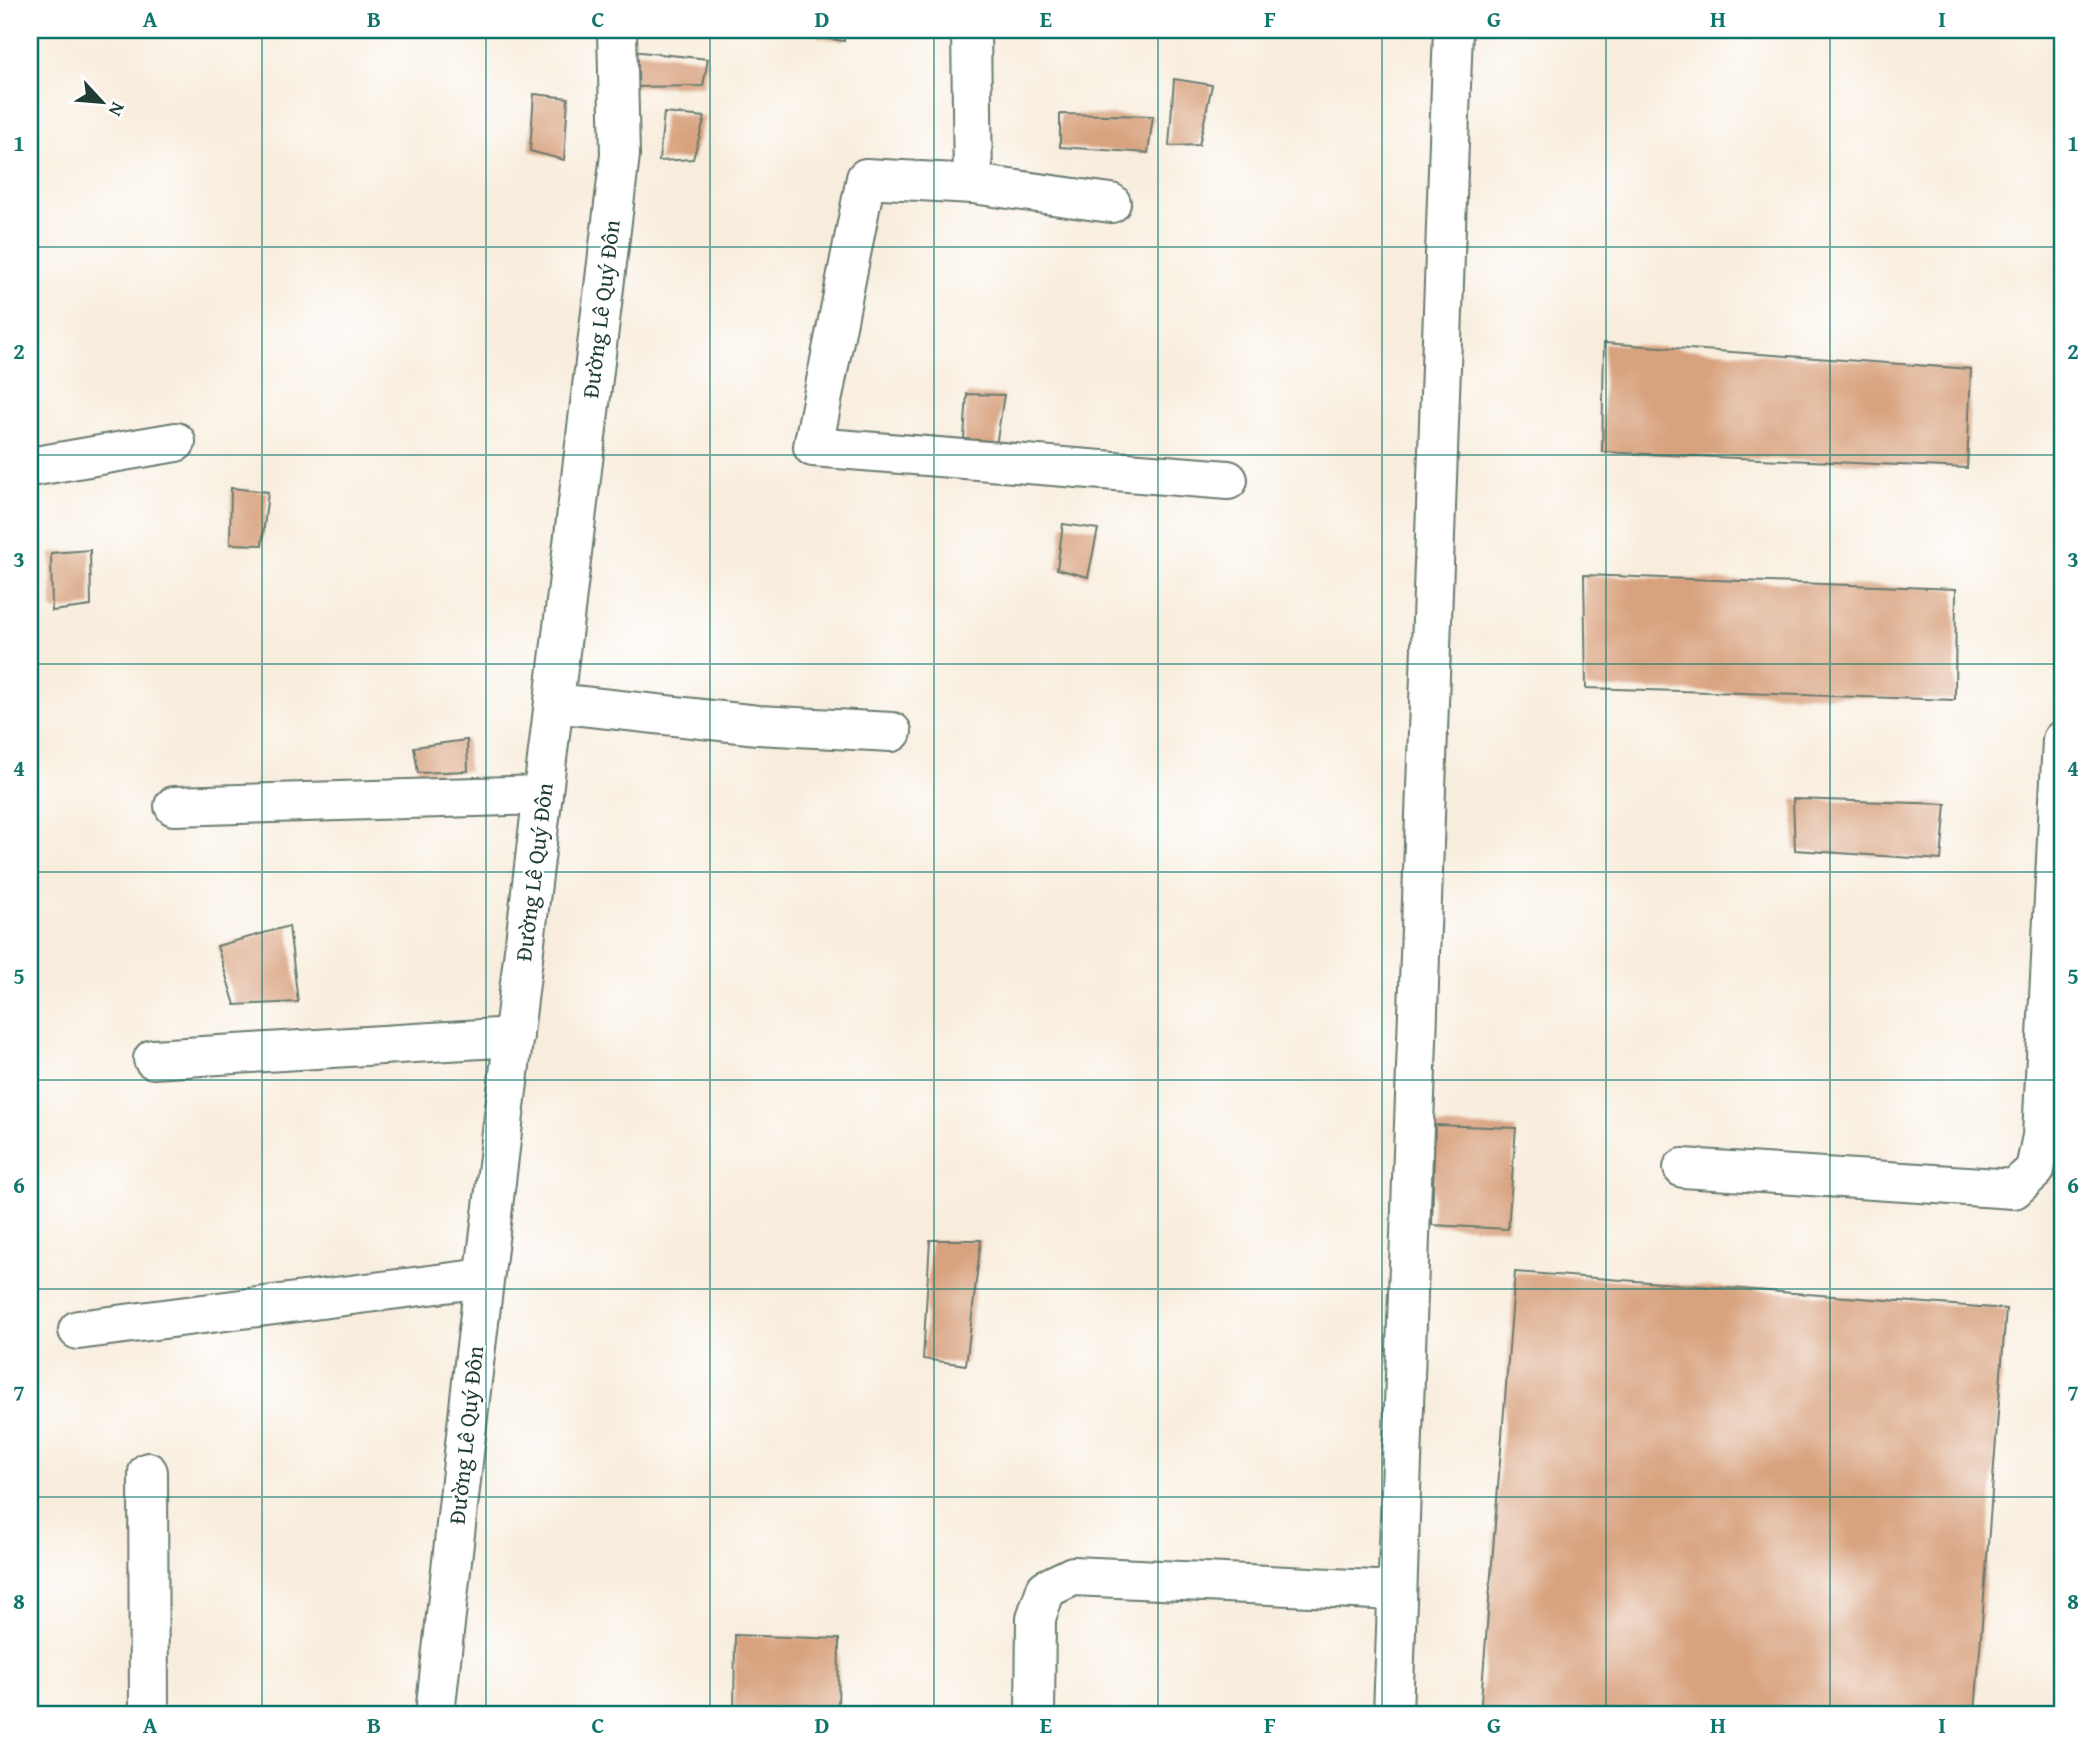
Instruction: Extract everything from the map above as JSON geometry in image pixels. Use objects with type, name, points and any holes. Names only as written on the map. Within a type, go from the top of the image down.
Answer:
[{"type":"street","name":"Đường Lê Quý Đôn","points":[[435,1714],[484,1278],[620,155],[617,30]]},
{"type":"street","points":[[971,30],[973,184]]},
{"type":"street","points":[[1393,1714],[1453,30]]},
{"type":"street","points":[[1111,204],[973,184],[866,177],[813,447],[1228,480]]},
{"type":"street","points":[[30,467],[176,442]]},
{"type":"street","points":[[554,703],[758,724],[892,732]]},
{"type":"street","points":[[1683,1168],[2014,1189],[2035,1170],[2042,1136],[2062,740]]},
{"type":"street","points":[[174,806],[543,795]]},
{"type":"street","points":[[153,1059],[514,1037]]},
{"type":"street","points":[[78,1330],[484,1278]]},
{"type":"street","points":[[148,1472],[149,1714]]},
{"type":"street","points":[[1035,1714],[1036,1618],[1046,1589],[1073,1576],[1397,1591]]},
{"type":"building","points":[[30,30],[36,30],[32,85],[30,85]]},
{"type":"building","points":[[819,30],[845,30],[844,41],[818,37]]},
{"type":"building","points":[[631,51],[708,59],[703,86],[629,87]]},
{"type":"building","points":[[1174,79],[1212,85],[1199,145],[1169,146]]},
{"type":"building","points":[[534,94],[568,98],[564,160],[530,151]]},
{"type":"building","points":[[664,113],[705,117],[693,159],[659,161]]},
{"type":"building","points":[[1060,114],[1153,116],[1148,153],[1060,147]]},
{"type":"building","points":[[1604,343],[1971,369],[1967,468],[1602,452]]},
{"type":"building","points":[[967,394],[1004,395],[995,452],[963,453]]},
{"type":"building","points":[[231,488],[268,492],[262,545],[230,544]]},
{"type":"building","points":[[1063,524],[1098,529],[1088,577],[1057,569]]},
{"type":"building","points":[[90,550],[91,606],[52,611],[51,553]]},
{"type":"building","points":[[1584,575],[1956,589],[1955,700],[1586,688]]},
{"type":"building","points":[[467,740],[468,771],[418,773],[414,747]]},
{"type":"building","points":[[1793,799],[1946,804],[1941,860],[1795,850]]},
{"type":"building","points":[[289,926],[298,1002],[235,1005],[217,946]]},
{"type":"building","points":[[1435,1125],[1516,1128],[1508,1229],[1432,1225]]},
{"type":"building","points":[[930,1240],[981,1240],[966,1365],[923,1359]]},
{"type":"building","points":[[1515,1272],[2006,1309],[1975,1714],[1480,1714]]},
{"type":"building","points":[[735,1635],[839,1639],[838,1714],[734,1714]]}]
